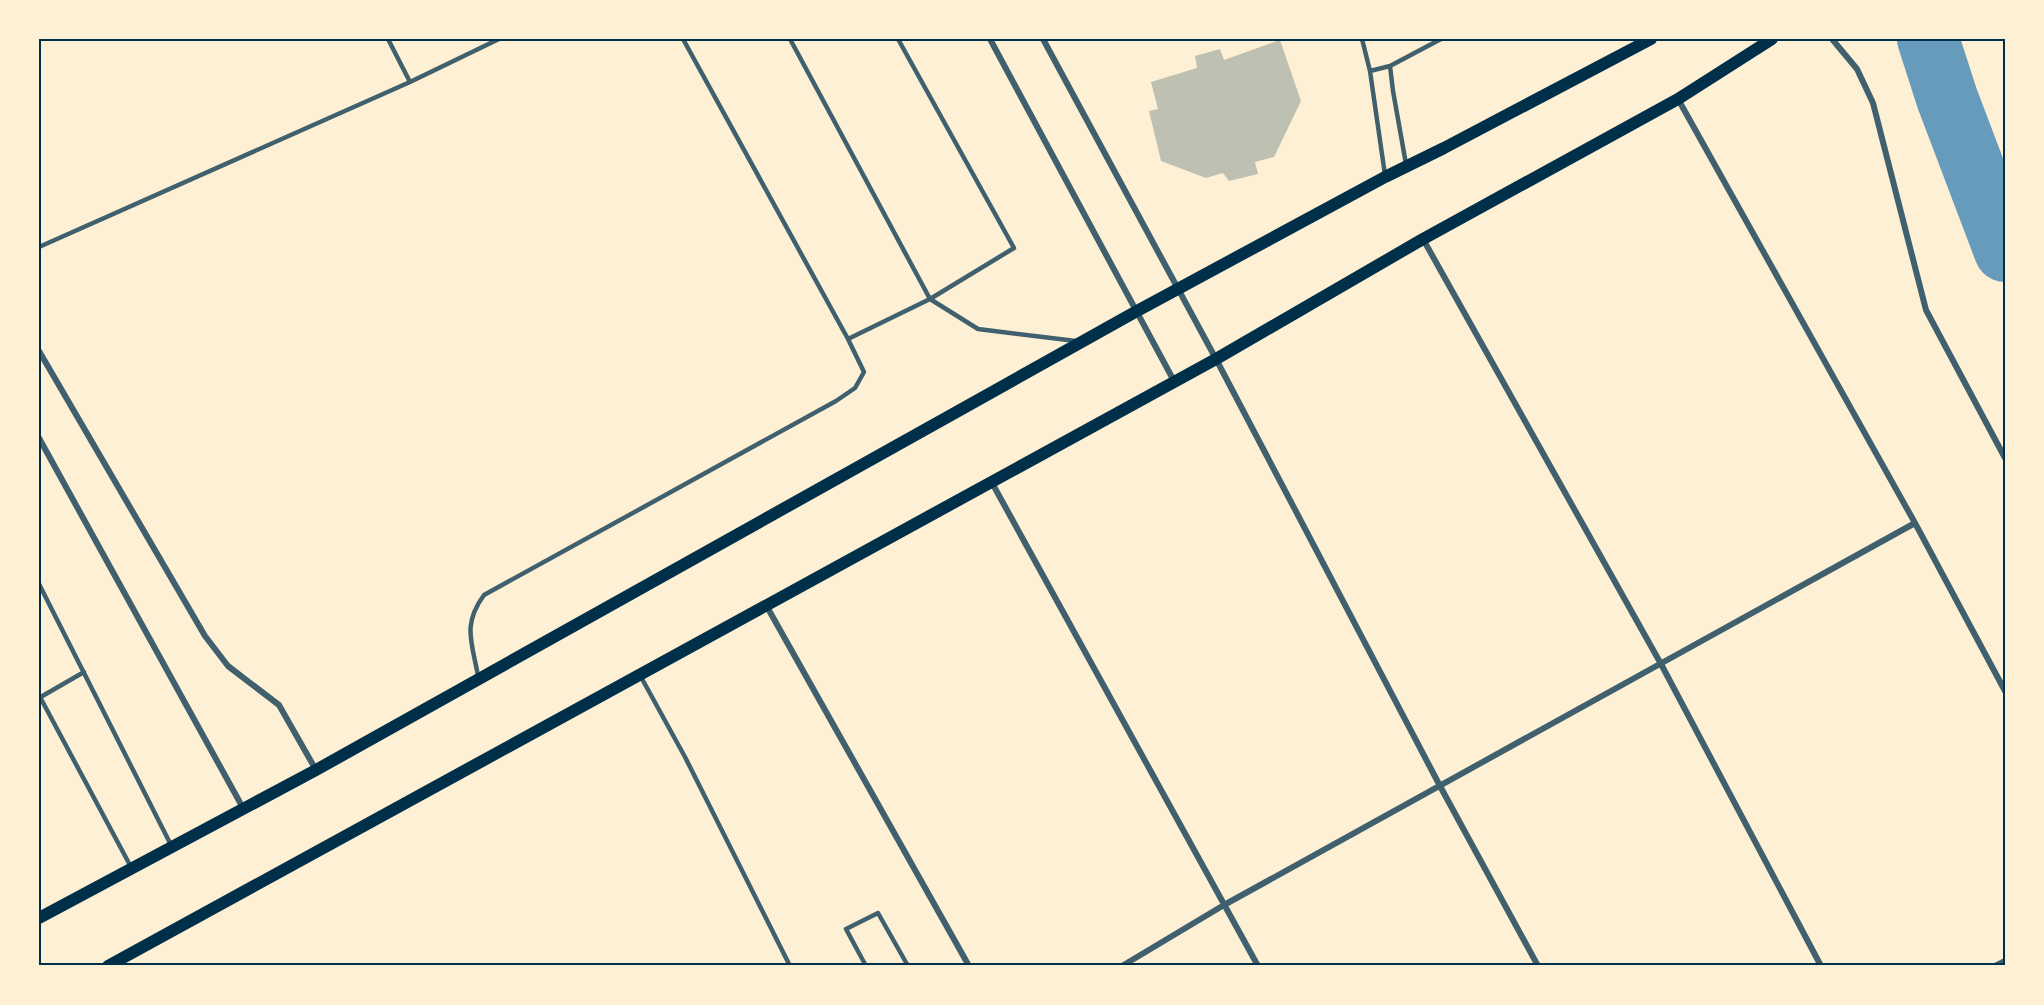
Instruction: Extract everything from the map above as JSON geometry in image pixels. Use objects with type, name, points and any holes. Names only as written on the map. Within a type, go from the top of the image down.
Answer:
[{"type":"main road","points":[[39,918],[316,770],[1137,311],[1385,177],[1651,39]]},
{"type":"main road","points":[[108,966],[1216,359],[1423,239],[1678,99],[1772,39]]},
{"type":"street","points":[[990,39],[1174,381]]},
{"type":"street","points":[[1043,39],[1216,359],[1440,786],[1538,966]]},
{"type":"street","points":[[1832,39],[1857,69],[1873,103],[1926,310],[2005,458]]},
{"type":"street","points":[[1678,99],[1915,523],[2005,691]]},
{"type":"street","points":[[1423,239],[1660,664],[1821,966]]},
{"type":"street","points":[[39,351],[205,636],[228,666],[279,705],[316,770]]},
{"type":"street","points":[[39,438],[243,809]]},
{"type":"street","points":[[991,481],[1258,966]]},
{"type":"street","points":[[1122,966],[1224,905],[1915,523]]},
{"type":"street","points":[[766,605],[969,966]]},
{"type":"street","points":[[1995,966],[2005,961]]},
{"type":"lane","points":[[387,39],[410,82]]},
{"type":"lane","points":[[39,247],[410,82],[489,40],[499,39]]},
{"type":"lane","points":[[479,679],[469,625],[474,609],[484,595],[836,402],[855,388],[864,372],[683,39]]},
{"type":"lane","points":[[790,39],[930,299],[978,329],[1082,341]]},
{"type":"lane","points":[[848,339],[930,299],[1014,248],[898,39]]},
{"type":"lane","points":[[1362,39],[1370,71],[1385,177]]},
{"type":"lane","points":[[1370,71],[1390,66],[1441,39]]},
{"type":"lane","points":[[1390,66],[1407,167]]},
{"type":"lane","points":[[39,584],[172,847]]},
{"type":"lane","points":[[84,672],[40,698],[132,868]]},
{"type":"lane","points":[[640,674],[685,757],[790,966]]},
{"type":"lane","points":[[866,966],[846,930],[878,913],[908,966]]},
{"type":"building","points":[[1280,40],[1301,101],[1274,157],[1255,162],[1258,174],[1229,181],[1223,173],[1206,178],[1161,161],[1149,111],[1158,109],[1151,82],[1197,68],[1195,56],[1220,49],[1224,60]]},
{"type":"waterway","points":[[1928,39],[1947,98],[2005,251]]}]
